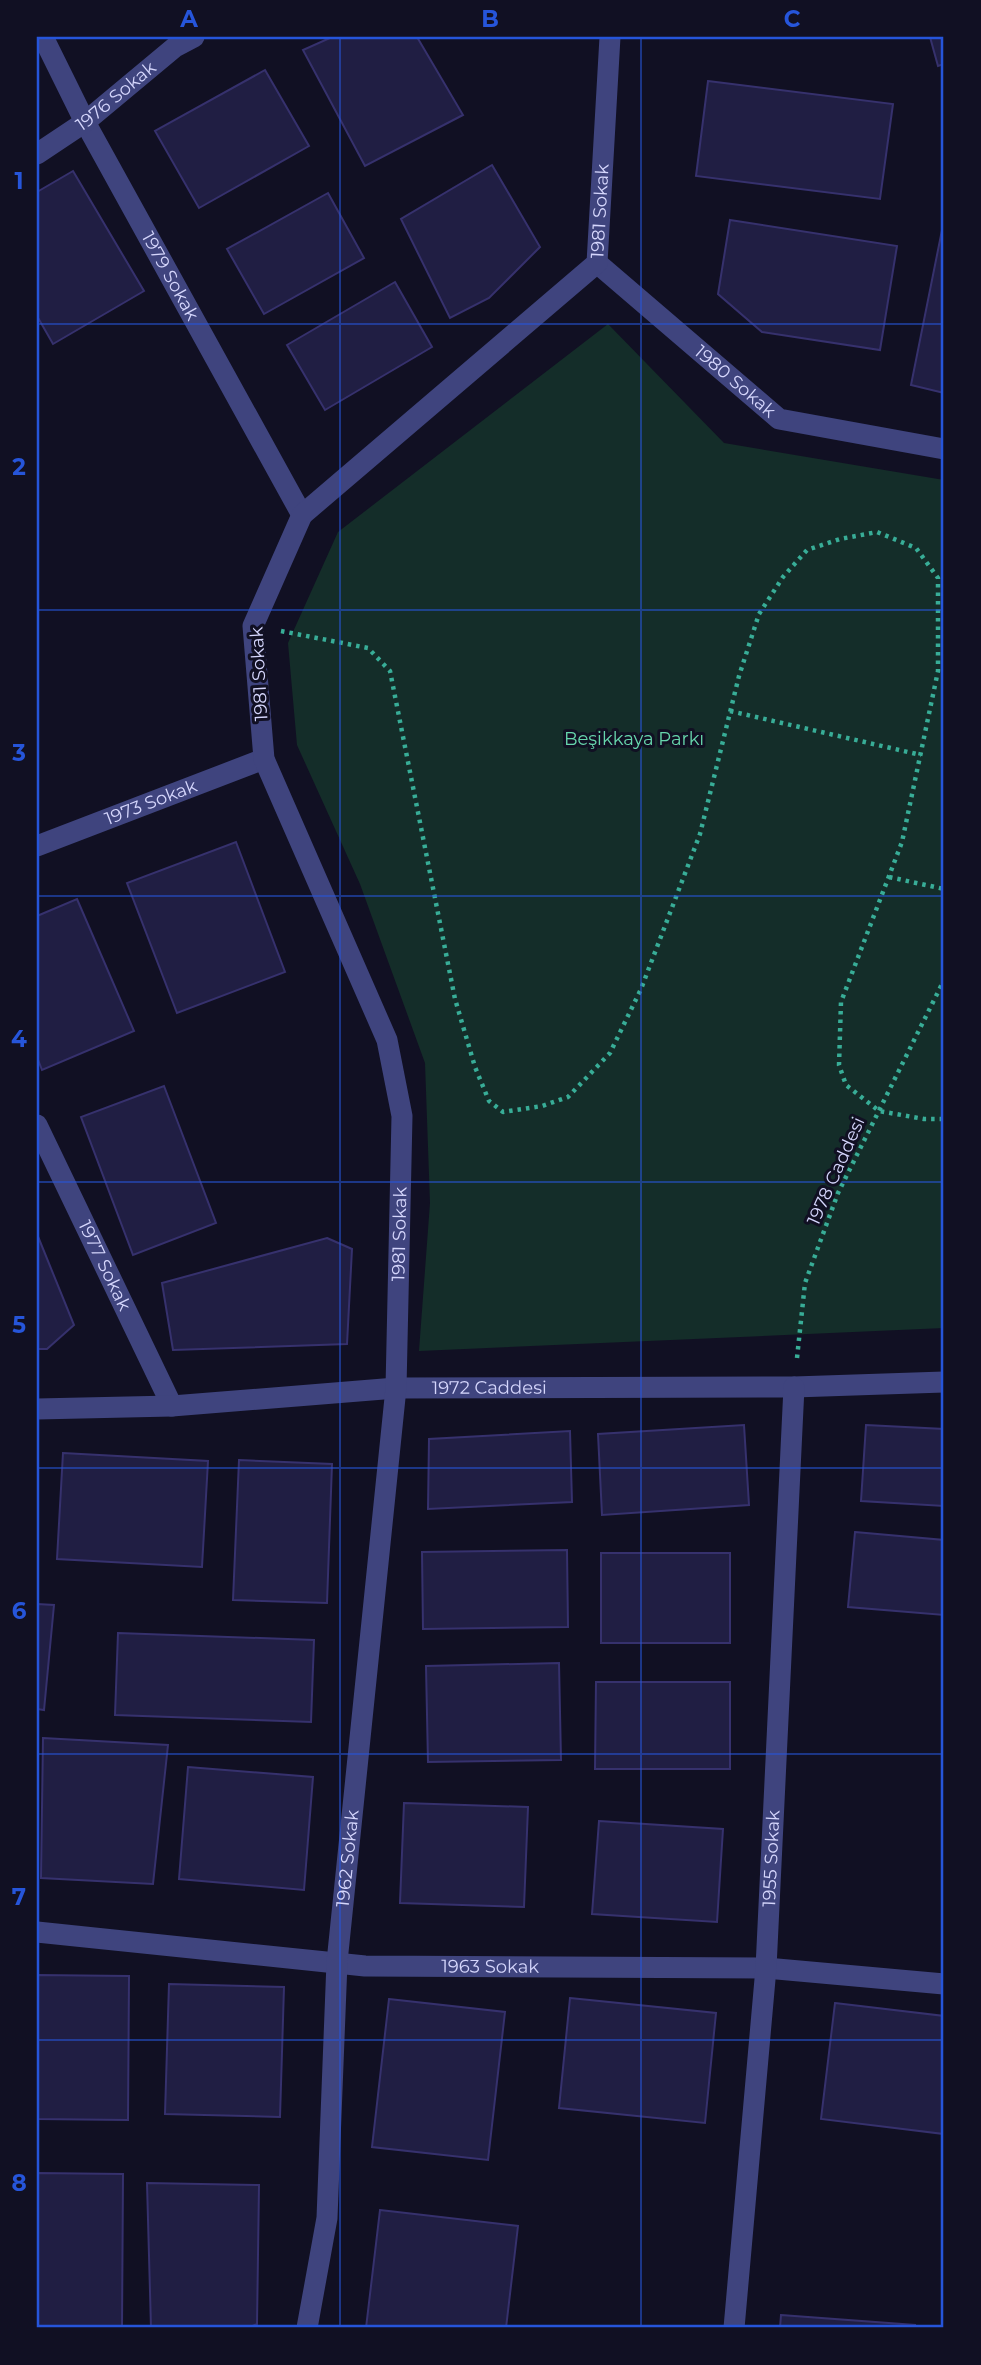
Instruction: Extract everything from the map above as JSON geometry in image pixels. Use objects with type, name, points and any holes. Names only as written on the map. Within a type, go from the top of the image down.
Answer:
[{"type":"street","name":"1979 Sokak","points":[[43,37],[85,122],[302,515]]},
{"type":"street","name":"1976 Sokak","points":[[37,154],[85,122],[174,47],[194,37]]},
{"type":"street","name":"1981 Sokak","points":[[396,1388],[402,1116],[387,1040],[264,759],[253,626],[302,515],[597,264],[610,37]]},
{"type":"street","name":"1980 Sokak","points":[[597,264],[779,419],[944,449]]},
{"type":"street","name":"1973 Sokak","points":[[37,846],[264,759]]},
{"type":"street","name":"1977 Sokak","points":[[37,1125],[172,1406]]},
{"type":"street","name":"1972 Caddesi","points":[[37,1409],[172,1406],[396,1388],[794,1387],[944,1382]]},
{"type":"street","name":"1955 Sokak","points":[[734,2328],[766,1968],[794,1387]]},
{"type":"street","name":"1962 Sokak","points":[[307,2328],[327,2218],[337,1962],[396,1388]]},
{"type":"street","name":"1963 Sokak","points":[[37,1932],[365,1966],[766,1968],[944,1984]]},
{"type":"path","points":[[253,626],[368,648],[390,671],[455,999],[475,1067],[489,1101],[503,1112],[542,1106],[568,1097],[610,1053],[641,989],[700,834],[730,710],[758,614],[783,577],[807,550],[839,540],[877,532],[916,548],[938,578],[938,671],[902,842],[841,1002],[839,1065],[845,1085],[879,1111],[924,1119],[944,1119]]},
{"type":"path","points":[[730,710],[920,755]]},
{"type":"path","points":[[889,877],[944,889]]},
{"type":"path","name":"1978 Caddesi","points":[[794,1387],[805,1283],[838,1193],[944,979]]},
{"type":"green space","name":"Beşikkaya Parkı","points":[[608,324],[724,443],[944,480],[944,1328],[419,1351],[430,1203],[425,1063],[360,884],[297,745],[288,643],[338,532]]},
{"type":"building","points":[[332,37],[417,37],[463,115],[365,166],[303,50]]},
{"type":"building","points":[[930,37],[944,37],[944,64],[938,66]]},
{"type":"building","points":[[265,70],[309,146],[199,208],[155,131]]},
{"type":"building","points":[[708,81],[893,104],[880,199],[696,176]]},
{"type":"building","points":[[492,165],[540,247],[489,298],[450,318],[401,219]]},
{"type":"building","points":[[73,171],[144,291],[53,344],[37,316],[37,192]]},
{"type":"building","points":[[328,193],[364,258],[264,314],[227,249]]},
{"type":"building","points":[[730,220],[897,246],[880,350],[762,332],[718,294]]},
{"type":"building","points":[[944,225],[944,393],[911,385]]},
{"type":"building","points":[[395,282],[432,347],[325,410],[287,345]]},
{"type":"building","points":[[236,842],[285,972],[177,1013],[127,883]]},
{"type":"building","points":[[77,899],[134,1031],[42,1070],[37,1057],[37,916]]},
{"type":"building","points":[[164,1086],[216,1223],[133,1255],[81,1117]]},
{"type":"building","points":[[37,1234],[74,1325],[47,1349],[37,1349]]},
{"type":"building","points":[[327,1238],[352,1249],[347,1344],[173,1350],[162,1283]]},
{"type":"building","points":[[744,1425],[749,1505],[602,1515],[598,1434]]},
{"type":"building","points":[[866,1425],[944,1429],[944,1506],[861,1501]]},
{"type":"building","points":[[570,1431],[572,1502],[428,1509],[429,1439]]},
{"type":"building","points":[[63,1453],[208,1461],[202,1567],[57,1559]]},
{"type":"building","points":[[239,1460],[332,1464],[327,1603],[233,1600]]},
{"type":"building","points":[[855,1532],[944,1540],[944,1615],[848,1607]]},
{"type":"building","points":[[567,1550],[568,1627],[423,1629],[422,1552]]},
{"type":"building","points":[[601,1553],[730,1553],[730,1643],[601,1643]]},
{"type":"building","points":[[37,1604],[54,1605],[44,1710],[37,1709]]},
{"type":"building","points":[[118,1633],[314,1640],[311,1722],[115,1715]]},
{"type":"building","points":[[559,1663],[561,1760],[428,1762],[426,1666]]},
{"type":"building","points":[[596,1682],[730,1682],[730,1769],[595,1769]]},
{"type":"building","points":[[43,1738],[168,1745],[153,1884],[41,1878]]},
{"type":"building","points":[[188,1767],[313,1777],[304,1890],[179,1879]]},
{"type":"building","points":[[404,1803],[528,1807],[524,1907],[400,1903]]},
{"type":"building","points":[[599,1821],[723,1829],[717,1922],[592,1914]]},
{"type":"building","points":[[37,1975],[129,1976],[128,2120],[37,2119]]},
{"type":"building","points":[[169,1984],[284,1987],[280,2117],[165,2114]]},
{"type":"building","points":[[570,1998],[716,2013],[705,2123],[559,2108]]},
{"type":"building","points":[[389,1999],[505,2012],[488,2160],[372,2147]]},
{"type":"building","points":[[835,2003],[944,2016],[944,2134],[821,2119]]},
{"type":"building","points":[[37,2173],[123,2174],[122,2328],[37,2328]]},
{"type":"building","points":[[147,2183],[259,2185],[257,2324],[248,2328],[151,2328]]},
{"type":"building","points":[[380,2210],[518,2226],[506,2328],[366,2328]]},
{"type":"building","points":[[781,2315],[915,2325],[915,2328],[780,2328]]}]
